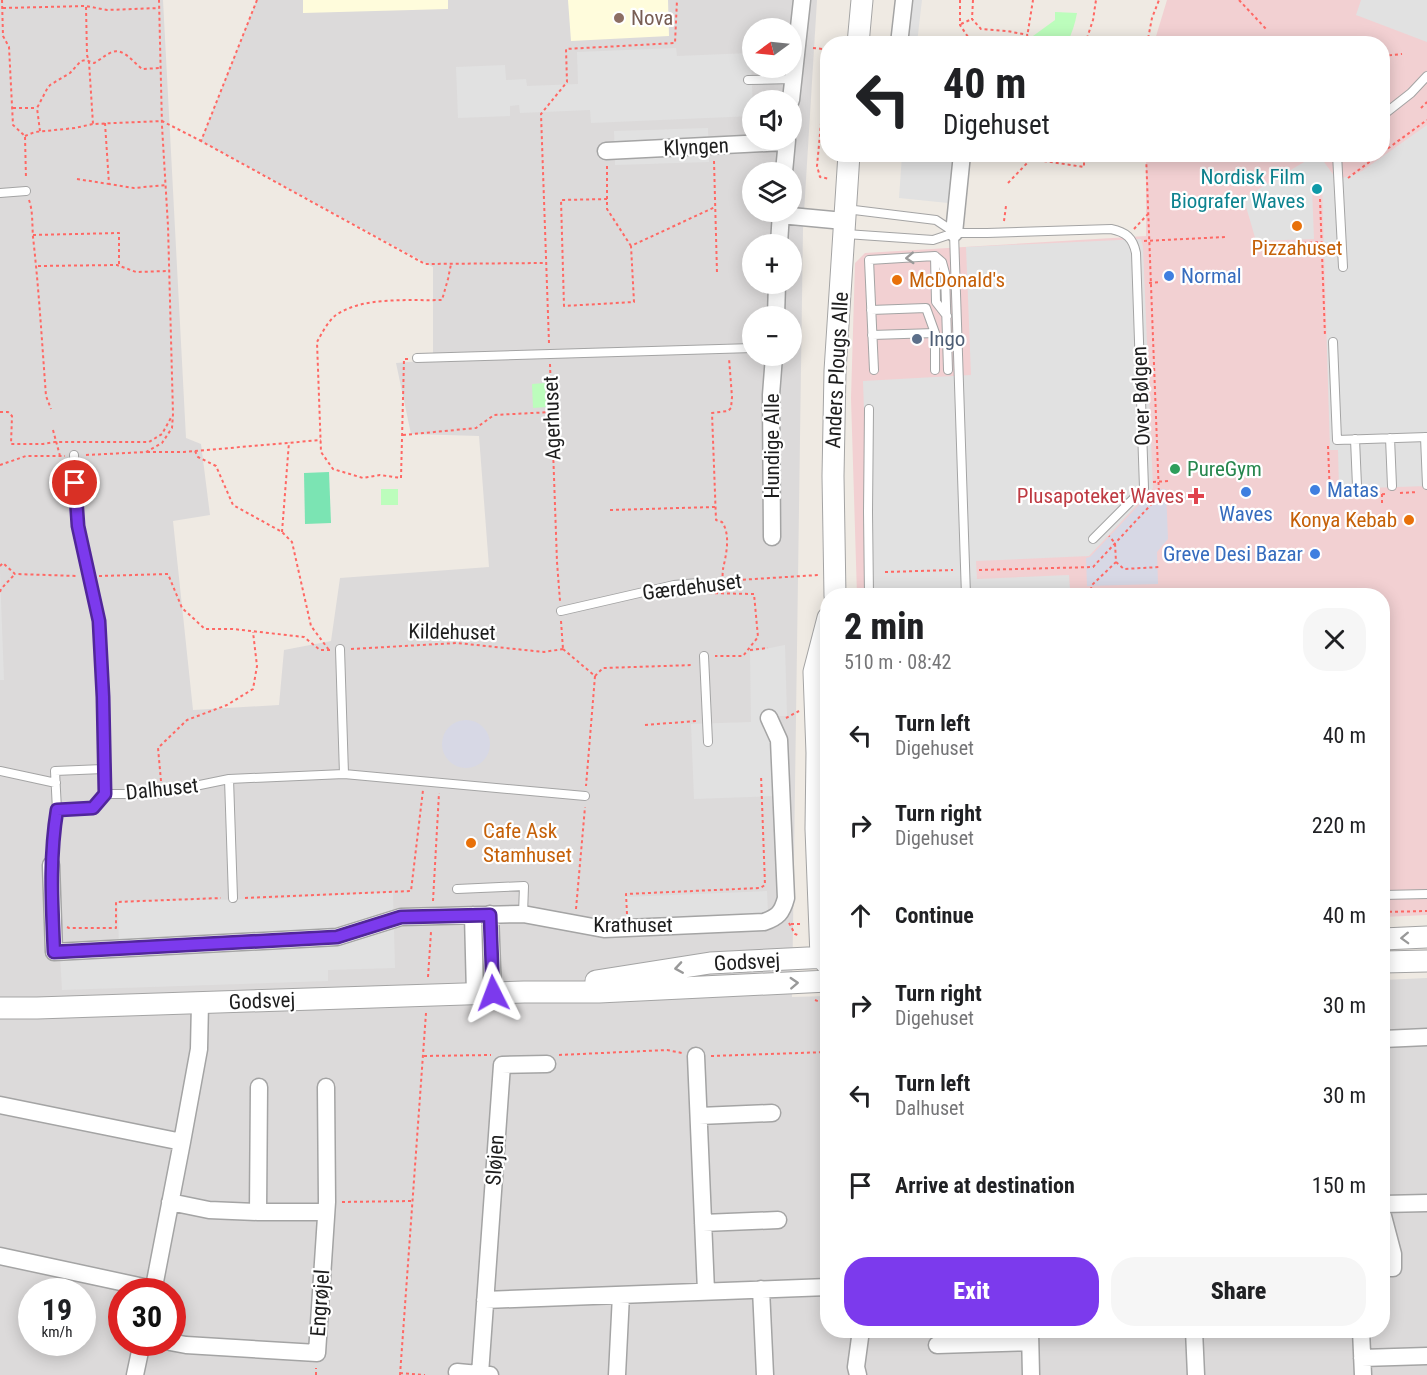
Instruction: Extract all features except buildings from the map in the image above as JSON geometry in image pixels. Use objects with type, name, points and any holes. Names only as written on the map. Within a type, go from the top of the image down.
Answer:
[{"type":"street","points":[[800,18],[802,0]]},
{"type":"street","points":[[859,36],[862,0]]},
{"type":"street","points":[[900,36],[904,0]]},
{"type":"street","points":[[792,90],[793,79]]},
{"type":"street","name":"Klyngen","points":[[606,151],[742,144]]},
{"type":"street","name":"Anders Plougs Alle","points":[[832,588],[835,371],[849,162]]},
{"type":"street","points":[[954,233],[962,162]]},
{"type":"street","points":[[802,216],[845,222]]},
{"type":"street","name":"Hundige Alle","points":[[772,537],[771,395],[773,366]]},
{"type":"street","points":[[820,649],[814,672],[817,705],[816,830],[820,882]]},
{"type":"street","name":"Krathuset","points":[[575,923],[604,929],[764,922],[774,918],[783,910],[786,898],[779,740],[771,722]]},
{"type":"street","points":[[51,865],[54,952],[337,937],[401,917],[523,914],[575,923]]},
{"type":"street","points":[[481,915],[484,994]]},
{"type":"street","points":[[1390,939],[1427,937]]},
{"type":"street","name":"Godsvej","points":[[524,992],[710,963],[820,960]]},
{"type":"street","points":[[1390,962],[1427,961]]},
{"type":"street","name":"Godsvej","points":[[0,1008],[524,992],[599,992],[820,981]]},
{"type":"street","points":[[155,1278],[199,1048],[200,1003]]},
{"type":"street","points":[[1390,1039],[1427,1037]]},
{"type":"street","points":[[696,1056],[706,1291]]},
{"type":"street","points":[[502,1065],[547,1064]]},
{"type":"street","name":"Sløjen","points":[[457,1372],[486,1375],[485,1300],[502,1065]]},
{"type":"street","points":[[258,1212],[259,1087]]},
{"type":"street","name":"Engrøjel","points":[[186,1345],[317,1353],[326,1207],[326,1087]]},
{"type":"street","points":[[0,1105],[182,1142]]},
{"type":"street","points":[[699,1116],[772,1113]]},
{"type":"street","points":[[170,1202],[209,1210],[258,1212],[326,1207]]},
{"type":"street","points":[[1390,1204],[1427,1203]]},
{"type":"street","points":[[703,1223],[778,1220]]},
{"type":"street","points":[[1390,1243],[1393,1254],[1393,1268],[1390,1268]]},
{"type":"street","points":[[0,1256],[108,1280]]},
{"type":"street","points":[[485,1300],[820,1287]]},
{"type":"street","points":[[761,1289],[765,1375]]},
{"type":"street","points":[[617,1375],[621,1295]]},
{"type":"street","points":[[858,1375],[856,1367],[860,1338]]},
{"type":"street","points":[[937,1345],[1009,1338]]},
{"type":"street","points":[[1030,1338],[1031,1375]]},
{"type":"street","points":[[1194,1338],[1196,1375]]},
{"type":"street","points":[[1361,1338],[1363,1367],[1427,1356]]},
{"type":"street","points":[[135,1375],[139,1356]]},
{"type":"lane","points":[[1390,110],[1411,93],[1427,76]]},
{"type":"lane","points":[[748,80],[793,79]]},
{"type":"lane","points":[[1336,162],[1342,267]]},
{"type":"lane","points":[[0,193],[26,191]]},
{"type":"lane","points":[[845,222],[936,220],[954,233]]},
{"type":"lane","points":[[845,222],[933,240],[954,233],[1111,229],[1128,235]]},
{"type":"lane","points":[[954,233],[966,588]]},
{"type":"lane","name":"Over Bølgen","points":[[1093,539],[1143,488],[1136,254],[1134,244],[1128,235]]},
{"type":"lane","points":[[874,370],[869,260],[935,256],[942,262],[945,273],[948,370]]},
{"type":"lane","points":[[871,306],[926,308],[935,333],[935,370]]},
{"type":"lane","points":[[872,335],[935,333]]},
{"type":"lane","points":[[1333,342],[1337,440],[1426,437],[1427,484]]},
{"type":"lane","name":"Agerhuset","points":[[550,355],[742,348]]},
{"type":"lane","points":[[417,358],[550,355]]},
{"type":"lane","points":[[869,409],[870,588]]},
{"type":"lane","points":[[1390,438],[1392,486]]},
{"type":"lane","points":[[1355,439],[1357,486]]},
{"type":"lane","name":"Dalhuset","points":[[74,455],[78,526],[99,621],[105,794],[162,792],[229,779],[344,774],[585,796]]},
{"type":"lane","name":"Gærdehuset","points":[[561,611],[674,585],[698,582]]},
{"type":"lane","points":[[340,649],[344,774]]},
{"type":"lane","points":[[704,656],[708,742]]},
{"type":"lane","points":[[51,865],[57,810],[55,771],[103,769]]},
{"type":"lane","points":[[0,771],[56,783]]},
{"type":"lane","points":[[229,779],[233,898]]},
{"type":"lane","points":[[57,810],[93,808],[105,794]]},
{"type":"lane","points":[[457,889],[524,886],[523,914]]},
{"type":"lane","points":[[1390,895],[1427,894]]},
{"type":"path","points":[[146,452],[162,443],[172,428],[173,414],[159,0]]},
{"type":"path","points":[[201,141],[257,0]]},
{"type":"path","points":[[550,355],[541,114],[567,82],[566,49],[675,44],[676,0]]},
{"type":"path","points":[[960,0],[960,25],[967,36]]},
{"type":"path","points":[[973,0],[972,19],[981,29],[1006,30],[1028,35],[1033,0]]},
{"type":"path","points":[[1088,36],[1096,0]]},
{"type":"path","points":[[1149,36],[1159,0]]},
{"type":"path","points":[[1239,0],[1267,30]]},
{"type":"path","points":[[3,8],[86,6],[107,10],[159,8]]},
{"type":"path","points":[[86,6],[87,55],[93,124]]},
{"type":"path","points":[[960,25],[972,19]]},
{"type":"path","points":[[802,47],[820,49]]},
{"type":"path","points":[[40,131],[38,108],[42,96],[50,85],[65,77],[81,61],[94,63],[118,51],[126,54],[142,69],[161,68]]},
{"type":"path","points":[[1390,55],[1402,54]]},
{"type":"path","points":[[1421,108],[1427,102]]},
{"type":"path","points":[[12,108],[38,108]]},
{"type":"path","points":[[1390,147],[1427,120]]},
{"type":"path","points":[[25,136],[40,131],[93,124],[162,121],[425,264],[546,263]]},
{"type":"path","points":[[105,123],[109,184]]},
{"type":"path","points":[[820,137],[817,166],[820,177],[848,181]]},
{"type":"path","points":[[714,146],[717,273]]},
{"type":"path","points":[[606,151],[607,199],[607,209],[631,246],[634,302],[564,306],[561,200],[607,199]]},
{"type":"path","points":[[1008,183],[1028,162]]},
{"type":"path","points":[[1051,162],[1084,167],[1084,162]]},
{"type":"path","points":[[980,570],[1093,567],[1159,496],[1146,162]]},
{"type":"path","points":[[1348,178],[1369,162]]},
{"type":"path","points":[[77,179],[134,188],[166,185]]},
{"type":"path","points":[[1003,233],[1006,206]]},
{"type":"path","points":[[631,246],[715,207]]},
{"type":"path","points":[[1128,235],[1148,214]]},
{"type":"path","points":[[33,235],[119,233],[119,266]]},
{"type":"path","points":[[1149,240],[1225,237]]},
{"type":"path","points":[[1303,243],[1321,242]]},
{"type":"path","points":[[417,358],[404,359],[401,478],[380,476],[363,478],[333,469],[321,452],[317,342],[334,316],[352,307],[383,301],[441,300],[451,264]]},
{"type":"path","points":[[37,266],[119,266],[136,272],[169,271]]},
{"type":"path","points":[[1151,283],[1161,282]]},
{"type":"path","points":[[723,594],[723,568],[726,563],[727,538],[723,522],[716,520],[712,413],[728,411],[731,408],[729,349]]},
{"type":"path","name":"Agerhuset","points":[[550,355],[557,562],[563,649]]},
{"type":"path","points":[[46,396],[51,409]]},
{"type":"path","points":[[0,412],[8,412],[12,416],[11,444],[149,442],[162,434],[173,414]]},
{"type":"path","points":[[402,435],[476,428],[494,415],[552,412]]},
{"type":"path","points":[[52,430],[60,456]]},
{"type":"path","points":[[0,465],[26,456],[195,451],[321,440]]},
{"type":"path","points":[[282,531],[289,442]]},
{"type":"path","points":[[0,566],[3,562],[15,574],[90,576],[168,574],[182,608],[205,629],[233,629],[304,638],[320,650],[329,650],[311,626],[292,542],[282,531],[233,505],[216,466],[198,457],[195,451]]},
{"type":"path","points":[[1158,481],[1168,481]]},
{"type":"path","points":[[1382,494],[1382,504]]},
{"type":"path","points":[[610,510],[715,507]]},
{"type":"path","points":[[1115,543],[1116,562],[1124,569],[1160,567]]},
{"type":"path","points":[[1091,588],[1116,562]]},
{"type":"path","points":[[885,572],[956,570]]},
{"type":"path","points":[[0,592],[15,574]]},
{"type":"path","name":"Gærdehuset","points":[[698,582],[832,588]]},
{"type":"path","points":[[563,649],[595,676],[603,668],[693,664],[696,657],[743,656],[758,637],[754,594],[704,593]]},
{"type":"path","points":[[162,792],[158,748],[187,720],[227,705],[253,689],[257,666],[253,632]]},
{"type":"path","name":"Kildehuset","points":[[340,649],[457,643],[544,652],[563,649]]},
{"type":"path","points":[[748,650],[768,648]]},
{"type":"path","name":"Krathuset","points":[[575,923],[595,676]]},
{"type":"path","points":[[771,722],[817,705]]},
{"type":"path","points":[[645,725],[697,721]]},
{"type":"path","points":[[628,928],[626,894],[753,889],[765,885],[761,775]]},
{"type":"path","points":[[63,923],[69,928],[116,928],[116,902],[203,901],[411,891],[424,782]]},
{"type":"path","points":[[433,901],[440,783]]},
{"type":"path","points":[[377,892],[377,897]]},
{"type":"path","points":[[306,895],[306,900]]},
{"type":"path","points":[[1390,912],[1427,911]]},
{"type":"path","points":[[790,924],[809,925]]},
{"type":"path","points":[[428,986],[432,927]]},
{"type":"path","points":[[425,1375],[400,1374],[426,1010]]},
{"type":"path","points":[[423,1056],[490,1055],[502,1065]]},
{"type":"path","points":[[326,1207],[413,1201]]},
{"type":"shaded area","points":[[0,0],[163,0],[186,438],[201,444],[210,515],[173,521],[193,710],[279,705],[284,650],[331,641],[340,578],[489,567],[479,436],[411,434],[396,363],[433,360],[433,267],[201,141],[257,0],[817,0],[803,229],[802,306],[742,306],[742,366],[801,366],[792,997],[820,996],[820,1338],[1390,1338],[1390,980],[1427,978],[1427,1375],[0,1375]]},
{"type":"shaded area","points":[[303,0],[448,0],[448,9],[303,13]]},
{"type":"shaded area","name":"Nova","points":[[568,0],[668,0],[669,36],[571,41]]},
{"type":"shaded area","points":[[905,0],[922,0],[918,36],[900,36]]},
{"type":"shaded area","points":[[1167,0],[1427,0],[1427,915],[1390,917],[1390,588],[857,588],[851,398],[855,263],[865,253],[1146,236],[1146,162],[1390,162],[1390,36],[1156,36]]},
{"type":"shaded area","points":[[1361,0],[1427,0],[1427,42],[1356,15]]},
{"type":"shaded area","points":[[676,48],[677,56],[742,53],[742,78],[752,78],[752,90],[742,90],[742,116],[591,123],[590,110],[520,113],[519,105],[510,106],[510,116],[458,118],[456,67],[505,65],[506,80],[526,79],[527,86],[578,84],[577,52]]},
{"type":"shaded area","points":[[1427,125],[1427,486],[1339,489],[1338,450],[1330,450],[1322,186],[1312,187],[1314,239],[1256,241],[1245,203],[1247,196],[1304,162],[1324,162],[1337,180],[1362,171],[1375,162],[1390,162],[1390,151]]},
{"type":"shaded area","points":[[708,128],[709,162],[615,165],[614,131]]},
{"type":"shaded area","points":[[902,162],[961,162],[958,204],[899,198]]},
{"type":"shaded area","points":[[1141,239],[1153,488],[1089,556],[976,561],[977,579],[1069,575],[1070,588],[870,588],[863,381],[971,375],[966,247]]},
{"type":"shaded area","points":[[1166,489],[1168,539],[1157,552],[1158,584],[1087,586],[1086,558],[1090,557],[1153,490]]},
{"type":"shaded area","points":[[0,573],[4,680],[0,680]]},
{"type":"shaded area","points":[[785,645],[787,716],[773,716],[774,796],[694,799],[691,724],[751,722],[750,652]]},
{"type":"shaded area","points":[[461,720],[471,720],[483,727],[490,739],[490,749],[483,761],[471,768],[461,768],[446,757],[442,749],[442,739],[453,724]]},
{"type":"shaded area","points":[[767,891],[768,913],[626,919],[625,897]]},
{"type":"shaded area","points":[[393,892],[395,968],[328,970],[328,981],[62,990],[60,955],[119,953],[118,901],[269,899]]},
{"type":"green space","points":[[1055,12],[1077,13],[1070,36],[1033,36],[1055,20]]},
{"type":"green space","points":[[545,383],[546,407],[533,408],[532,384]]},
{"type":"green space","points":[[329,472],[331,523],[305,524],[304,473]]},
{"type":"green space","points":[[381,489],[398,489],[398,505],[381,505]]},
{"type":"place","name":"Nova","points":[[619,18]]},
{"type":"place","name":"Nordisk Film Biografer Waves","points":[[1317,189]]},
{"type":"place","name":"Pizzahuset","points":[[1297,226]]},
{"type":"place","name":"Normal","points":[[1169,276]]},
{"type":"place","name":"McDonald's","points":[[897,280]]},
{"type":"place","name":"Ingo","points":[[917,339]]},
{"type":"place","name":"PureGym","points":[[1175,469]]},
{"type":"place","name":"Matas","points":[[1315,490]]},
{"type":"place","name":"Waves","points":[[1246,492]]},
{"type":"place","name":"Plusapoteket Waves","points":[[1196,496]]},
{"type":"place","name":"Konya Kebab","points":[[1409,520]]},
{"type":"place","name":"Greve Desi Bazar","points":[[1315,554]]},
{"type":"place","name":"Cafe Ask Stamhuset","points":[[471,843]]},
{"type":"route","points":[[75,483],[78,526],[99,621],[105,794],[93,808],[57,810],[51,865],[54,952],[337,937],[401,917],[490,915],[493,993]]}]
